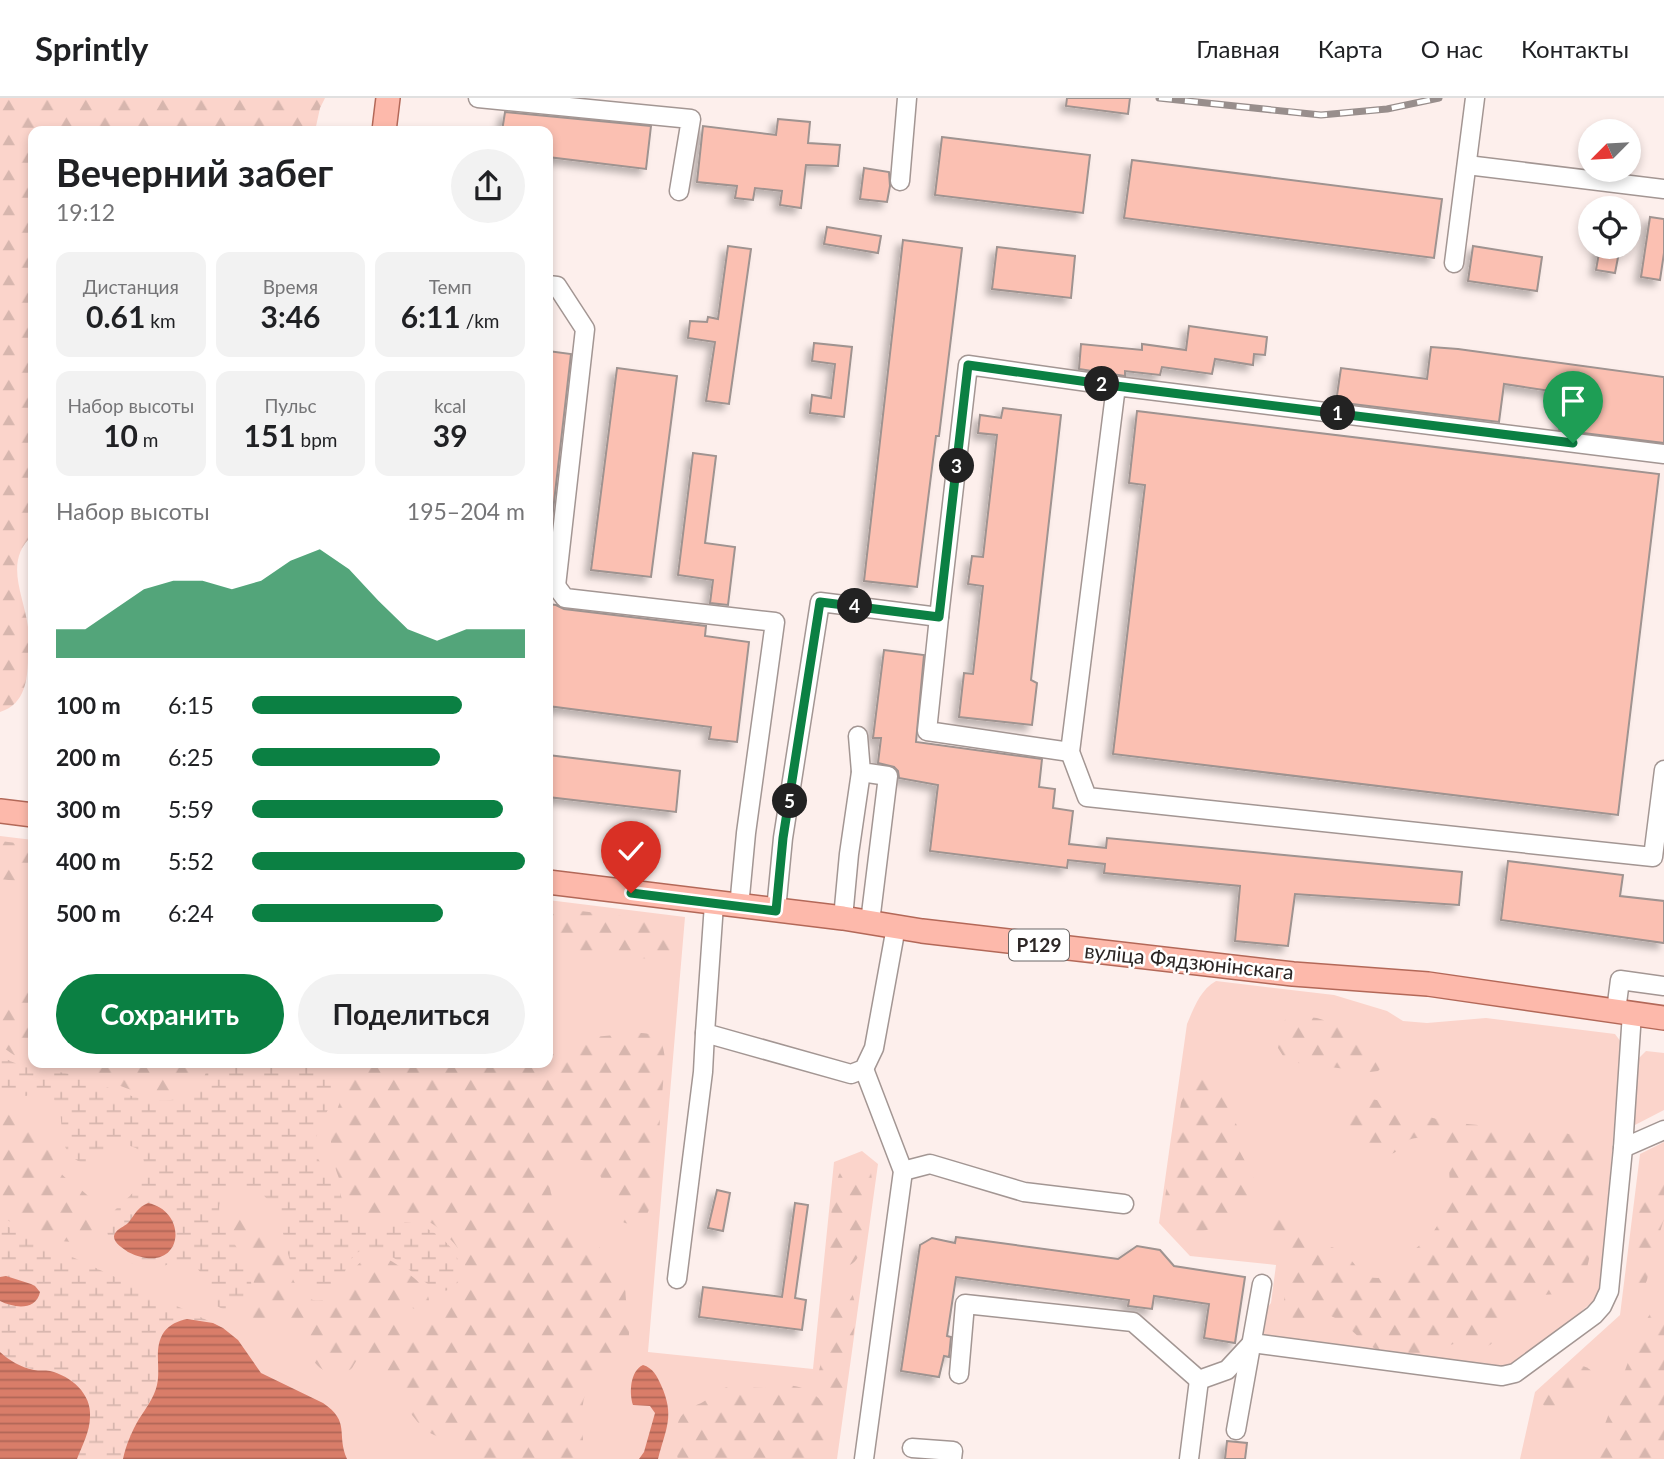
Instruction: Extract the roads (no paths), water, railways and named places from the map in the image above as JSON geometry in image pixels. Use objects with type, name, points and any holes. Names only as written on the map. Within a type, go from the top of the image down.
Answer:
[{"type":"main road","points":[[385,126],[388,98]]},
{"type":"main road","points":[[0,811],[28,814]]},
{"type":"main road","name":"вуліца Фядзюнінскага","points":[[553,883],[843,918],[922,931],[1293,974],[1427,984],[1664,1017]]},
{"type":"lane","points":[[479,98],[691,120],[679,191]]},
{"type":"lane","points":[[900,181],[907,98]]},
{"type":"lane","points":[[1454,263],[1475,98]]},
{"type":"lane","points":[[1467,165],[1664,189]]},
{"type":"lane","points":[[553,286],[557,286],[585,330],[553,577]]},
{"type":"lane","points":[[1070,752],[927,731],[968,365],[1664,454]]},
{"type":"lane","points":[[1116,386],[1070,752],[1087,797],[1653,857],[1664,770]]},
{"type":"lane","points":[[553,586],[565,598],[775,622],[746,833],[739,906]]},
{"type":"lane","points":[[776,911],[783,838],[820,602],[939,617]]},
{"type":"lane","points":[[843,918],[849,854],[862,772],[858,736]]},
{"type":"lane","points":[[862,772],[888,776],[870,922]]},
{"type":"lane","points":[[677,1279],[703,1072],[714,904]]},
{"type":"lane","points":[[705,1032],[851,1074],[864,1069],[874,1048],[897,927]]},
{"type":"lane","points":[[1252,1343],[1502,1376],[1515,1373],[1594,1315],[1609,1291],[1623,1148],[1624,1012],[1620,980],[1664,986]]},
{"type":"lane","points":[[864,1069],[903,1171],[864,1459]]},
{"type":"lane","points":[[1623,1148],[1664,1130]]},
{"type":"lane","points":[[903,1171],[930,1164],[1024,1192],[1124,1204]]},
{"type":"lane","points":[[1236,1430],[1262,1284]]},
{"type":"lane","points":[[959,1374],[965,1304],[1133,1322],[1199,1380]]},
{"type":"lane","points":[[1199,1380],[1227,1370],[1252,1343]]},
{"type":"lane","points":[[1189,1459],[1199,1380]]},
{"type":"lane","points":[[912,1448],[953,1451],[952,1459]]},
{"type":"railway","points":[[1159,98],[1321,115],[1387,109],[1439,98]]}]
